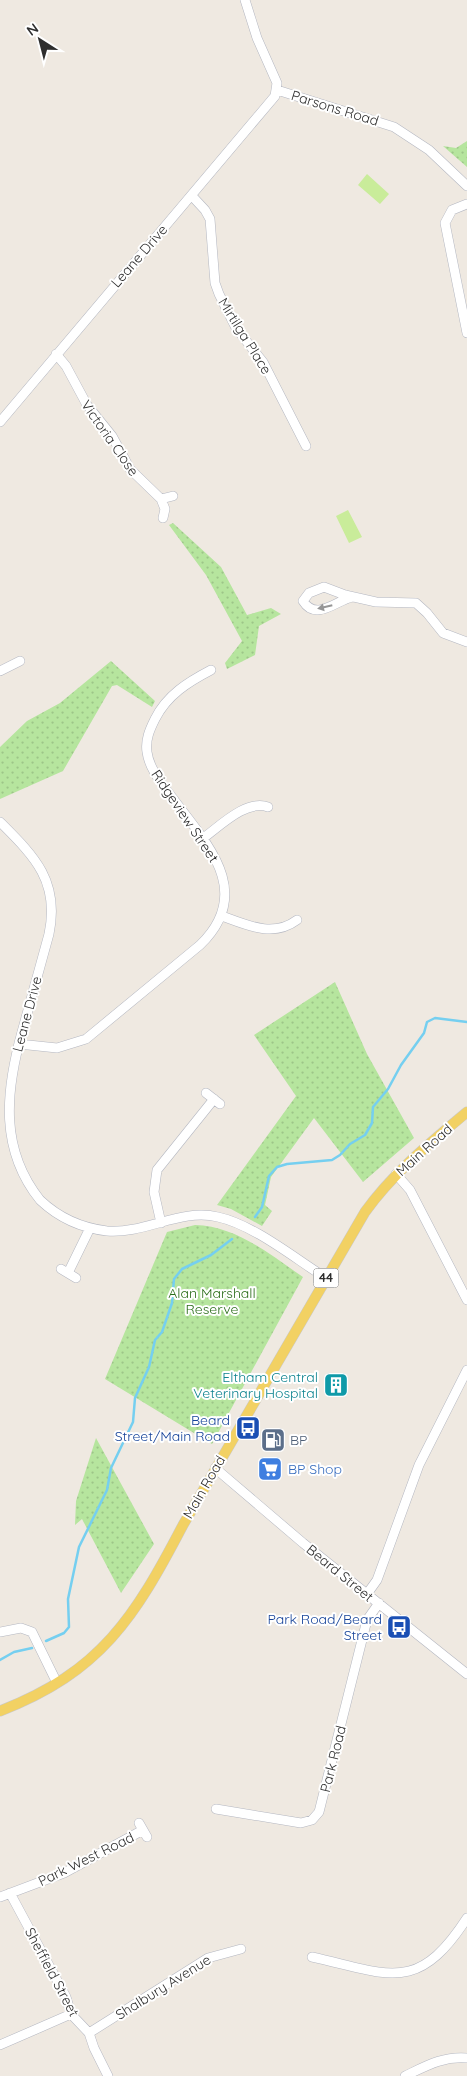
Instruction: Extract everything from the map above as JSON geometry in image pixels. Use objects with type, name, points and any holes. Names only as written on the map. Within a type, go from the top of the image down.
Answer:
[{"type":"main road","name":"Main Road","points":[[0,1711],[57,1683],[101,1650],[131,1617],[155,1579],[216,1468],[365,1212],[396,1174],[467,1112]]},
{"type":"street","name":"Parsons Road","points":[[245,0],[257,38],[277,83],[277,90],[394,127],[429,150],[467,186]]},
{"type":"street","name":"Leane Drive","points":[[0,422],[192,196],[273,98],[277,90]]},
{"type":"street","name":"Mirtilga Place","points":[[192,196],[205,210],[211,224],[215,283],[222,301],[236,328],[259,356],[306,446]]},
{"type":"street","points":[[467,204],[452,210],[445,223],[467,333]]},
{"type":"street","name":"Victoria Close","points":[[56,354],[64,362],[87,404],[112,436],[130,469],[162,499]]},
{"type":"street","points":[[163,518],[165,509],[162,499],[173,496]]},
{"type":"street","points":[[352,597],[323,610],[308,607],[304,601],[309,593],[324,587],[352,597],[382,602],[416,603],[428,613],[443,633],[467,642]]},
{"type":"street","points":[[0,671],[20,661]]},
{"type":"street","name":"Ridgeview Street","points":[[19,1044],[57,1048],[86,1039],[200,945],[213,931],[222,916],[226,895],[224,879],[218,864],[155,773],[148,759],[147,745],[152,725],[168,699],[189,682],[211,670]]},
{"type":"street","points":[[202,839],[245,809],[258,804],[268,807]]},
{"type":"street","name":"Leane Drive","points":[[0,822],[38,864],[48,884],[52,901],[49,934],[4,1104],[4,1134],[11,1158],[24,1183],[44,1204],[67,1220],[90,1228],[127,1231],[192,1215],[210,1215],[226,1219],[258,1235],[326,1278]]},
{"type":"street","points":[[222,916],[250,926],[273,930],[284,928],[297,920]]},
{"type":"street","points":[[162,1223],[154,1192],[157,1170],[214,1099]]},
{"type":"street","points":[[396,1174],[410,1190],[467,1300]]},
{"type":"street","points":[[69,1274],[90,1228]]},
{"type":"street","points":[[368,1594],[378,1580],[419,1465],[467,1370]]},
{"type":"street","name":"Beard Street","points":[[216,1468],[303,1543],[467,1674]]},
{"type":"street","name":"Park Road","points":[[216,1809],[301,1823],[312,1820],[319,1812],[367,1620],[378,1604]]},
{"type":"street","points":[[0,1632],[21,1628],[32,1632],[57,1683]]},
{"type":"street","name":"Park West Road","points":[[0,1896],[64,1873],[143,1830]]},
{"type":"street","name":"Sheffield Street","points":[[10,1893],[66,1997],[71,2014],[89,2032],[94,2048],[108,2076]]},
{"type":"street","points":[[312,1957],[381,1972],[412,1972],[424,1967],[443,1951],[467,1918]]},
{"type":"street","name":"Shalbury Avenue","points":[[89,2032],[208,1958],[241,1949]]},
{"type":"street","points":[[0,2045],[71,2014]]},
{"type":"street","points":[[405,2076],[450,2057],[467,2058]]},
{"type":"green space","points":[[467,141],[467,167],[443,146],[456,148]]},
{"type":"green space","points":[[367,174],[389,194],[380,204],[358,185]]},
{"type":"green space","points":[[348,510],[362,537],[349,543],[336,516]]},
{"type":"green space","points":[[173,523],[221,567],[247,615],[271,608],[281,614],[259,626],[255,655],[227,669],[225,663],[242,641],[206,575],[169,525]]},
{"type":"green space","points":[[111,661],[155,701],[152,707],[117,685],[112,686],[63,771],[0,799],[0,747],[27,721],[60,703]]},
{"type":"green space","points":[[335,982],[367,1054],[414,1138],[363,1182],[314,1118],[271,1177],[265,1205],[272,1211],[262,1226],[231,1209],[217,1205],[296,1096],[254,1035]]},
{"type":"green space","name":"Alan Marshall Reserve","points":[[195,1225],[225,1230],[239,1236],[303,1277],[212,1444],[105,1379],[167,1232]]},
{"type":"green space","points":[[96,1438],[154,1544],[121,1593],[82,1519],[75,1525],[76,1501]]},
{"type":"waterway","points":[[255,1217],[262,1207],[269,1176],[277,1167],[287,1164],[332,1160],[340,1155],[350,1144],[365,1135],[372,1123],[373,1107],[388,1089],[401,1065],[424,1033],[427,1022],[435,1018],[467,1022]]},
{"type":"waterway","points":[[46,1641],[64,1633],[69,1627],[68,1599],[79,1547],[107,1490],[111,1468],[133,1422],[135,1398],[149,1367],[155,1340],[162,1332],[172,1303],[174,1279],[182,1269],[211,1255],[232,1239]]},
{"type":"waterway","points":[[0,1660],[14,1652],[32,1648]]},
{"type":"place","name":"Eltham Central Veterinary Hospital","points":[[336,1385]]},
{"type":"place","name":"Beard Street/Main Road","points":[[248,1428]]},
{"type":"place","name":"BP","points":[[273,1440]]},
{"type":"place","name":"BP Shop","points":[[270,1469]]},
{"type":"place","name":"Park Road/Beard Street","points":[[399,1627]]}]
